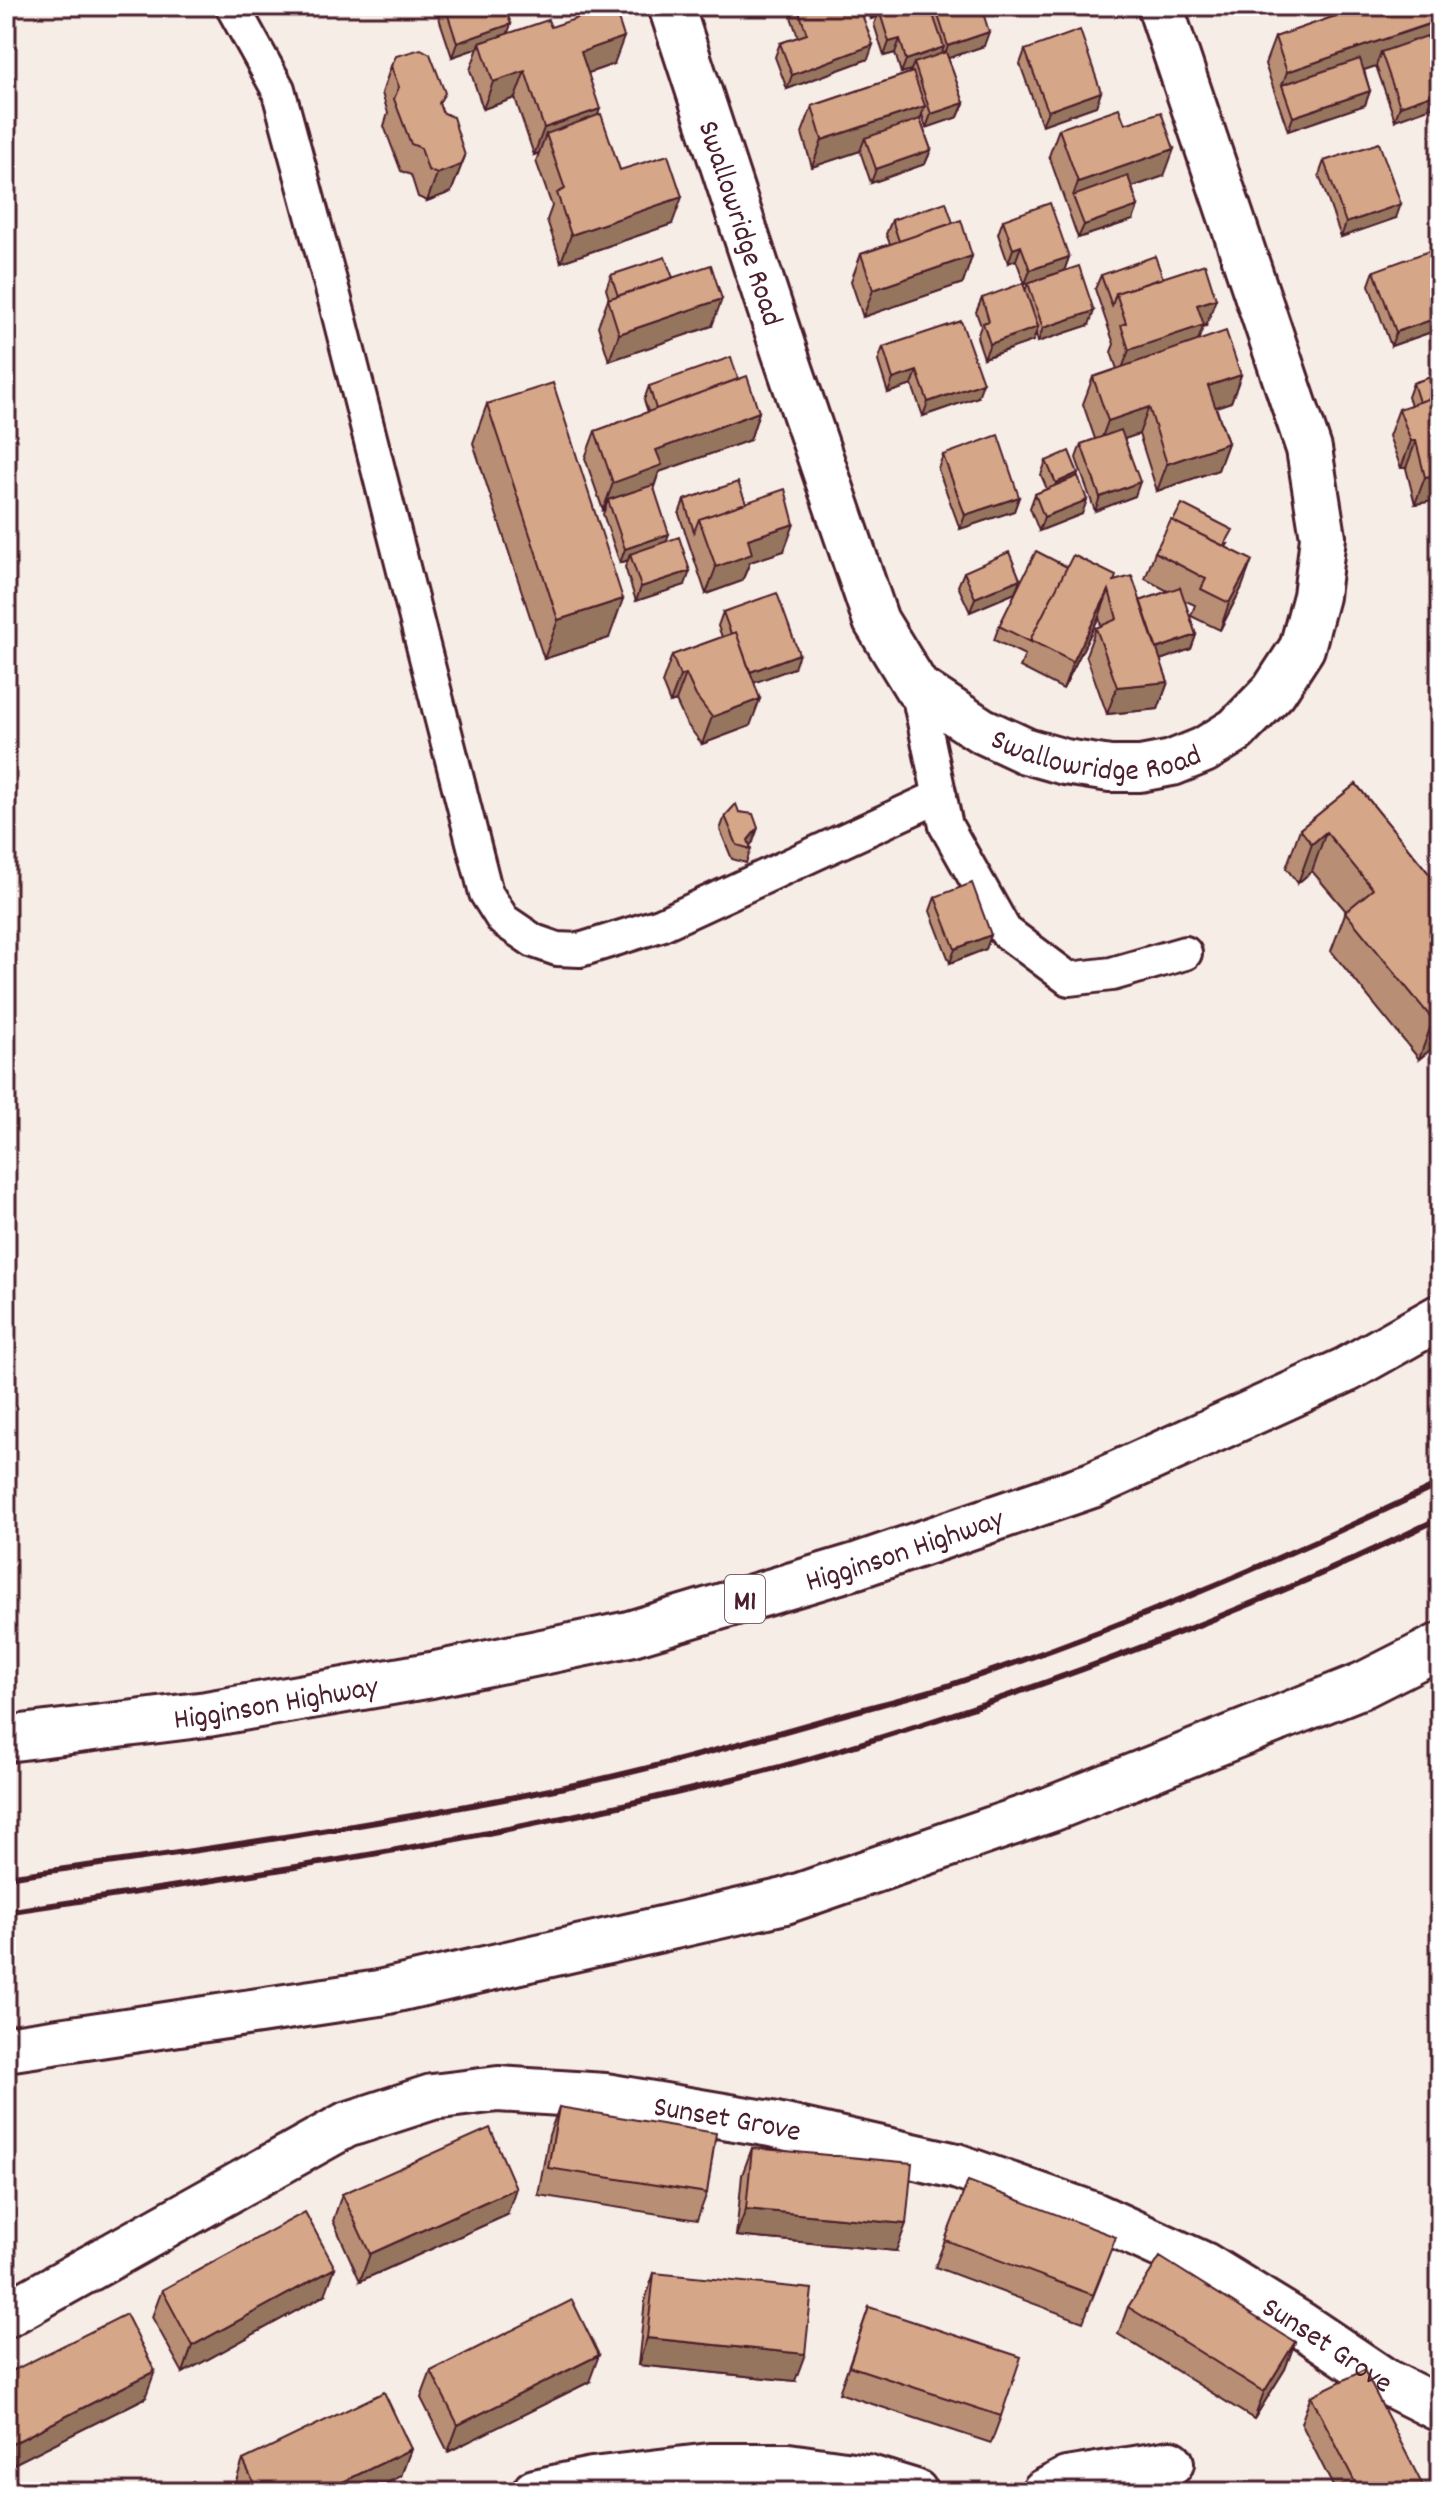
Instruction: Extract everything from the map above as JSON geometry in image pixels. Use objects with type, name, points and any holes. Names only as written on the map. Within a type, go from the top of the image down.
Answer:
[{"type":"main road","name":"Swallowridge Road","points":[[671,6],[876,621],[917,688],[981,730],[1026,751],[1110,769],[1140,769],[1172,763],[1204,750],[1236,730],[1274,691],[1302,648],[1316,596],[1323,537],[1309,449],[1160,6]]},
{"type":"main road","name":"Higginson Highway","points":[[6,1739],[207,1714],[431,1675],[629,1634],[856,1566],[1092,1485],[1346,1370],[1440,1317]]},
{"type":"main road","points":[[6,2078],[785,1901],[1051,1809],[1363,1685],[1440,1646]]},
{"type":"main road","points":[[6,2049],[379,1993]]},
{"type":"main road","name":"Sunset Grove","points":[[6,2315],[346,2125],[432,2097],[498,2089],[605,2096],[756,2121],[956,2166],[1094,2215],[1204,2265],[1386,2382],[1440,2409]]},
{"type":"main road","points":[[1044,2492],[1067,2480],[1171,2463]]},
{"type":"main road","points":[[535,2492],[592,2480],[710,2466],[788,2466],[866,2477],[915,2492]]},
{"type":"lane","points":[[232,6],[278,89],[349,352],[486,893],[503,920],[534,941],[557,949],[580,950],[660,925],[940,796]]},
{"type":"lane","points":[[917,688],[946,826],[1005,931],[1069,979],[1112,974],[1185,953]]},
{"type":"building","points":[[445,6],[504,6],[511,24],[457,43]]},
{"type":"building","points":[[614,6],[624,37],[581,52],[600,109],[544,128],[525,71],[493,82],[480,43],[548,20],[551,27]]},
{"type":"building","points":[[797,6],[859,6],[873,45],[792,75],[780,43],[807,34]]},
{"type":"building","points":[[893,6],[930,6],[944,47],[906,60],[900,39],[889,42],[879,10]]},
{"type":"building","points":[[935,6],[981,6],[989,32],[948,46]]},
{"type":"building","points":[[1364,6],[1433,6],[1438,21],[1287,72],[1275,37]]},
{"type":"building","points":[[1080,30],[1101,92],[1048,111],[1025,50]]},
{"type":"building","points":[[1427,36],[1440,66],[1440,92],[1400,106],[1381,52]]},
{"type":"building","points":[[421,49],[430,54],[445,93],[439,103],[442,112],[453,117],[465,156],[461,165],[437,174],[428,170],[421,148],[411,144],[394,99],[399,87],[391,66],[396,56]]},
{"type":"building","points":[[946,52],[964,103],[931,114],[914,63]]},
{"type":"building","points":[[1360,59],[1370,91],[1293,117],[1282,85]]},
{"type":"building","points":[[913,72],[925,106],[822,140],[812,106]]},
{"type":"building","points":[[1119,108],[1125,124],[1161,112],[1174,149],[1078,182],[1059,129]]},
{"type":"building","points":[[601,114],[620,170],[668,155],[682,197],[571,235],[557,193],[565,189],[546,134]]},
{"type":"building","points":[[920,119],[931,150],[876,169],[865,138]]},
{"type":"building","points":[[1379,143],[1401,204],[1346,223],[1324,161]]},
{"type":"building","points":[[1128,176],[1138,206],[1084,225],[1073,196]]},
{"type":"building","points":[[946,202],[953,223],[899,241],[892,220]]},
{"type":"building","points":[[1050,203],[1069,257],[1030,270],[1021,246],[1013,249],[1003,220]]},
{"type":"building","points":[[961,220],[972,256],[873,290],[861,254]]},
{"type":"building","points":[[1429,251],[1440,284],[1440,317],[1396,332],[1374,271]]},
{"type":"building","points":[[1155,256],[1163,278],[1116,293],[1112,306],[1101,275]]},
{"type":"building","points":[[665,257],[673,278],[618,296],[611,275]]},
{"type":"building","points":[[1205,264],[1216,299],[1197,305],[1204,325],[1129,350],[1121,325],[1126,323],[1116,293]]},
{"type":"building","points":[[711,265],[722,299],[619,334],[608,299]]},
{"type":"building","points":[[1079,266],[1094,311],[1043,328],[1028,283]]},
{"type":"building","points":[[1023,283],[1038,327],[990,344],[983,323],[989,321],[982,298]]},
{"type":"building","points":[[961,321],[983,383],[928,402],[917,371],[893,379],[883,347]]},
{"type":"building","points":[[1226,331],[1241,375],[1208,386],[1228,443],[1167,464],[1149,407],[1108,421],[1093,377]]},
{"type":"building","points":[[731,357],[738,379],[656,409],[649,386]]},
{"type":"building","points":[[1440,374],[1440,395],[1419,402],[1413,383]]},
{"type":"building","points":[[747,376],[759,412],[656,450],[662,465],[613,483],[595,431]]},
{"type":"building","points":[[553,383],[623,599],[558,620],[487,404]]},
{"type":"building","points":[[1440,395],[1440,474],[1425,477],[1416,441],[1411,441],[1399,409]]},
{"type":"building","points":[[1121,430],[1140,482],[1100,497],[1081,444]]},
{"type":"building","points":[[998,435],[1019,497],[965,515],[943,455]]},
{"type":"building","points":[[1069,451],[1078,473],[1056,483],[1046,461]]},
{"type":"building","points":[[1078,476],[1087,500],[1044,517],[1035,494]]},
{"type":"building","points":[[738,482],[746,503],[699,519],[694,532],[684,500]]},
{"type":"building","points":[[653,485],[669,534],[625,549],[608,500]]},
{"type":"building","points":[[785,489],[794,524],[748,539],[752,554],[716,567],[699,519]]},
{"type":"building","points":[[1182,504],[1233,530],[1224,546],[1173,521]]},
{"type":"building","points":[[1171,520],[1252,560],[1229,603],[1201,589],[1206,579],[1155,552]]},
{"type":"building","points":[[679,537],[690,571],[641,587],[630,554]]},
{"type":"building","points":[[1036,551],[1067,567],[1031,642],[999,626]]},
{"type":"building","points":[[1009,552],[1020,579],[975,598],[964,572]]},
{"type":"building","points":[[1073,555],[1116,576],[1114,581],[1132,576],[1168,682],[1117,687],[1096,628],[1117,619],[1109,590],[1073,662],[1030,640]]},
{"type":"building","points":[[1180,587],[1196,635],[1156,649],[1140,601]]},
{"type":"building","points":[[777,593],[799,654],[750,672],[736,632],[731,634],[723,612]]},
{"type":"building","points":[[736,632],[760,699],[712,717],[696,696],[686,674],[680,676],[672,655]]},
{"type":"building","points":[[1356,784],[1440,887],[1440,1014],[1433,1020],[1345,912],[1373,889],[1326,832],[1312,844],[1300,829]]},
{"type":"building","points":[[736,804],[739,812],[753,814],[758,828],[748,840],[751,849],[737,845],[725,816]]},
{"type":"building","points":[[972,883],[991,935],[955,949],[935,897]]},
{"type":"building","points":[[559,2107],[716,2133],[707,2193],[548,2168]]},
{"type":"building","points":[[490,2128],[516,2188],[370,2254],[342,2194]]},
{"type":"building","points":[[752,2148],[912,2163],[906,2224],[746,2209]]},
{"type":"building","points":[[968,2181],[1116,2237],[1093,2295],[945,2240]]},
{"type":"building","points":[[305,2212],[335,2268],[192,2346],[162,2290]]},
{"type":"building","points":[[1160,2257],[1295,2342],[1264,2392],[1128,2307]]},
{"type":"building","points":[[654,2273],[812,2289],[805,2354],[647,2338]]},
{"type":"building","points":[[572,2300],[599,2355],[458,2425],[431,2371]]},
{"type":"building","points":[[869,2307],[1021,2357],[1001,2416],[849,2366]]},
{"type":"building","points":[[126,2314],[155,2371],[12,2444],[6,2433],[6,2374]]},
{"type":"building","points":[[1364,2370],[1426,2492],[1360,2492],[1311,2396]]},
{"type":"building","points":[[384,2392],[411,2449],[322,2492],[258,2492],[243,2460]]},
{"type":"building","points":[[193,2481],[201,2492],[177,2492]]},
{"type":"building","points":[[1286,2487],[1288,2492],[1271,2492]]},
{"type":"railway","points":[[6,1877],[440,1811],[584,1783],[743,1743],[947,1686],[1073,1642],[1258,1567],[1440,1484]]},
{"type":"railway","points":[[6,1912],[464,1837],[646,1800],[806,1760],[942,1718],[1120,1656],[1282,1591],[1440,1518]]}]
